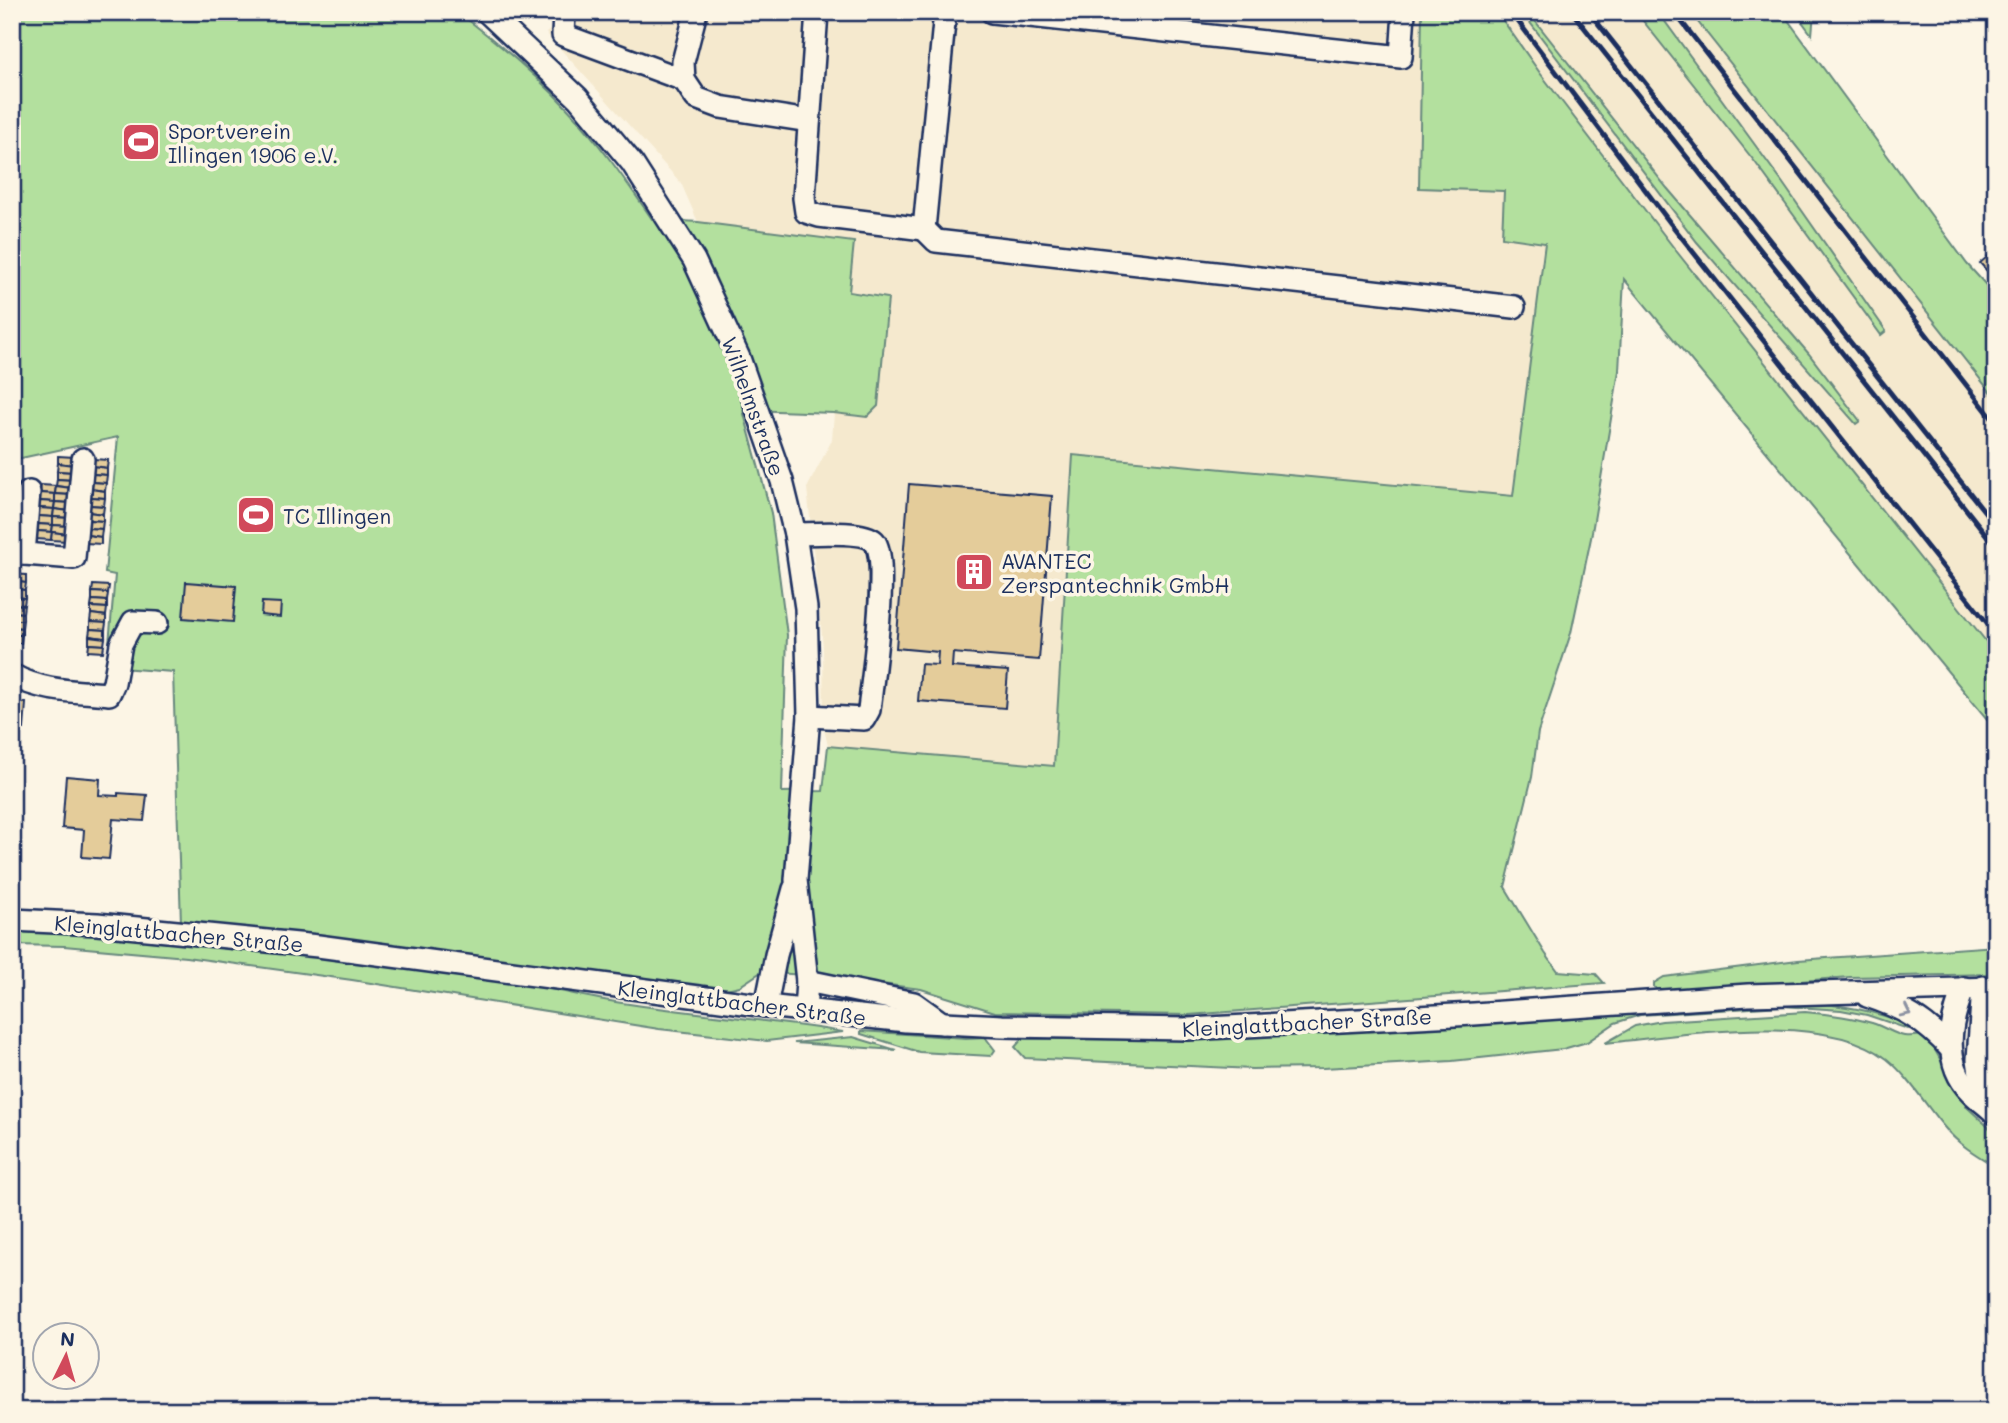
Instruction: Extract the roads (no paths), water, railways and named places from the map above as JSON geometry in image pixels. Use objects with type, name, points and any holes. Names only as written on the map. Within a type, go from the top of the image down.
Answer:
[{"type":"street","name":"Wilhelmstraße","points":[[487,12],[578,98],[609,135],[632,163],[694,260],[738,358],[782,481],[795,534],[806,608],[808,716],[796,880],[807,981],[805,1011]]},
{"type":"street","points":[[564,12],[564,35],[684,80]]},
{"type":"street","points":[[696,12],[683,62],[684,80],[696,98],[720,107],[809,121]]},
{"type":"street","points":[[817,12],[804,198],[806,212],[819,216],[924,229],[936,241],[1514,307]]},
{"type":"street","points":[[924,229],[945,12]]},
{"type":"street","points":[[992,12],[1401,57],[1404,12]]},
{"type":"street","points":[[29,492],[18,553],[75,558],[83,459]]},
{"type":"street","points":[[795,534],[861,535],[873,540],[880,551],[881,585],[869,710],[864,719],[808,716]]},
{"type":"street","points":[[12,676],[48,689],[109,694],[121,645],[133,622],[157,623]]},
{"type":"street","name":"Wilhelmstraße","points":[[766,1006],[796,880]]},
{"type":"street","name":"Kleinglattbacher Straße","points":[[12,920],[97,924],[318,946],[805,1011],[943,1024],[1188,1029],[1474,1014],[1685,999],[1981,988]]},
{"type":"street","points":[[807,981],[914,1003],[943,1024]]},
{"type":"street","points":[[1981,988],[1953,1018],[1951,1049],[1963,1081],[1970,1091],[1990,1108]]},
{"type":"street","points":[[1981,988],[1978,1059],[1990,1108]]},
{"type":"street","points":[[1852,991],[1889,1003],[1917,1017],[1951,1049]]},
{"type":"railway","points":[[1511,12],[1671,224],[1996,634]]},
{"type":"railway","points":[[1572,12],[1996,547]]},
{"type":"railway","points":[[1589,12],[1996,526]]},
{"type":"railway","points":[[1674,12],[1996,423]]},
{"type":"place","name":"Sportverein Illingen 1906 e.V.","points":[[141,142]]},
{"type":"place","name":"TC Illingen","points":[[256,515]]},
{"type":"place","name":"AVANTEC Zerspantechnik GmbH","points":[[974,572]]}]
